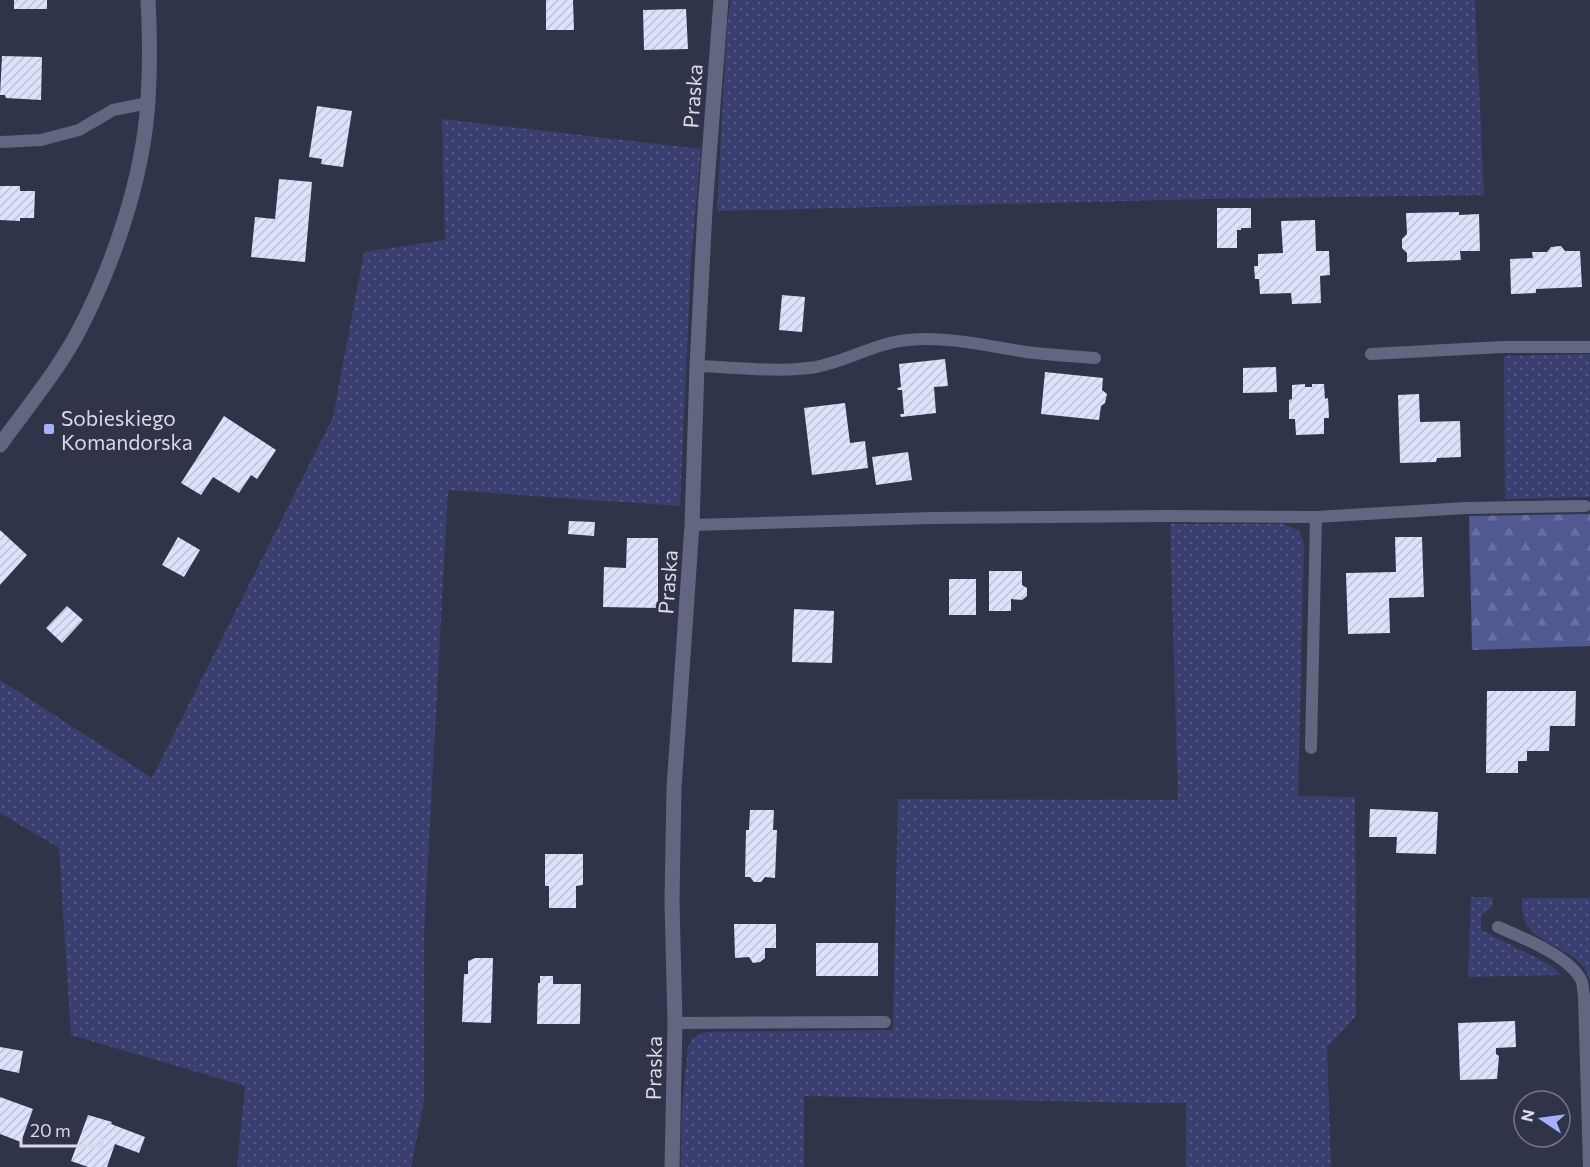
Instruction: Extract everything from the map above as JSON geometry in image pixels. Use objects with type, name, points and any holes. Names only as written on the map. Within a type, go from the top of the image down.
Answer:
[{"type":"street","points":[[0,445],[56,368],[75,337],[93,300],[119,234],[137,174],[148,103],[150,42],[148,0]]},
{"type":"street","name":"Praska","points":[[672,1167],[675,1023],[672,901],[674,788],[692,525],[705,210],[722,0]]},
{"type":"lane","points":[[0,142],[40,140],[79,130],[113,110],[148,103]]},
{"type":"lane","points":[[697,366],[787,369],[815,367],[845,360],[875,346],[907,340],[930,339],[1095,358]]},
{"type":"lane","points":[[1371,354],[1502,347],[1590,347]]},
{"type":"lane","points":[[692,525],[966,518],[1316,517],[1466,508],[1585,506]]},
{"type":"lane","points":[[1311,748],[1316,517]]},
{"type":"lane","points":[[1498,927],[1559,958],[1575,971],[1582,982],[1589,1167]]},
{"type":"lane","points":[[675,1023],[885,1022]]},
{"type":"shaded area","points":[[731,0],[1475,0],[1484,195],[717,211],[727,25]]},
{"type":"shaded area","points":[[442,119],[701,149],[691,260],[680,506],[448,490],[424,933],[424,1101],[411,1167],[237,1167],[245,1086],[71,1035],[59,848],[0,813],[0,680],[152,778],[333,417],[364,252],[445,240]]},
{"type":"shaded area","points":[[1590,354],[1590,497],[1505,499],[1504,356]]},
{"type":"shaded area","points":[[1170,524],[1284,524],[1299,531],[1304,542],[1298,796],[1355,797],[1356,1016],[1327,1047],[1331,1167],[1186,1167],[1186,1103],[804,1096],[804,1167],[681,1167],[682,1106],[688,1047],[693,1038],[705,1032],[893,1030],[898,799],[1178,800]]},
{"type":"shaded area","points":[[1471,897],[1493,897],[1492,907],[1481,916],[1481,930],[1549,964],[1561,975],[1468,977]]},
{"type":"shaded area","points":[[1522,898],[1590,898],[1590,981],[1578,961],[1540,937],[1527,925],[1523,915]]},
{"type":"green space","points":[[1590,514],[1590,646],[1472,650],[1469,516]]},
{"type":"building","points":[[14,0],[47,0],[47,9],[14,9]]},
{"type":"building","points":[[546,0],[573,0],[574,30],[546,30]]},
{"type":"building","points":[[686,9],[688,49],[644,50],[643,10]]},
{"type":"building","points":[[2,56],[42,57],[41,100],[6,98],[5,95],[0,95]]},
{"type":"building","points":[[317,106],[352,111],[343,167],[321,164],[322,159],[309,157]]},
{"type":"building","points":[[279,179],[312,182],[305,262],[251,257],[255,217],[275,219]]},
{"type":"building","points":[[0,186],[20,186],[20,191],[35,191],[34,218],[20,218],[20,221],[0,220]]},
{"type":"building","points":[[1217,208],[1251,208],[1251,228],[1237,230],[1237,248],[1217,248]]},
{"type":"building","points":[[1459,212],[1459,215],[1479,214],[1480,251],[1460,251],[1461,260],[1407,262],[1407,253],[1402,248],[1402,239],[1407,234],[1406,213]]},
{"type":"building","points":[[1315,220],[1316,251],[1329,251],[1330,275],[1320,276],[1321,303],[1292,304],[1291,293],[1260,294],[1259,279],[1255,279],[1254,266],[1258,266],[1258,254],[1283,253],[1281,221]]},
{"type":"building","points":[[1561,246],[1565,251],[1580,251],[1582,287],[1536,289],[1536,293],[1511,294],[1510,259],[1533,258],[1532,252],[1547,252],[1551,247]]},
{"type":"building","points":[[782,295],[805,297],[802,332],[779,330]]},
{"type":"building","points":[[945,359],[948,386],[934,387],[936,413],[901,417],[900,414],[904,414],[902,390],[897,388],[901,387],[899,364]]},
{"type":"building","points":[[1276,367],[1277,392],[1243,393],[1243,368]]},
{"type":"building","points":[[1045,372],[1103,378],[1102,390],[1107,394],[1105,403],[1101,406],[1099,420],[1041,414]]},
{"type":"building","points":[[1305,384],[1305,387],[1312,387],[1312,384],[1324,384],[1325,399],[1328,398],[1329,418],[1324,418],[1324,434],[1296,435],[1295,419],[1289,419],[1292,385]]},
{"type":"building","points":[[1419,394],[1420,422],[1460,421],[1461,457],[1437,458],[1436,462],[1400,463],[1398,395]]},
{"type":"building","points":[[845,403],[850,443],[865,441],[868,468],[812,475],[804,408]]},
{"type":"building","points":[[224,416],[276,450],[257,479],[251,475],[239,493],[213,477],[201,495],[181,483]]},
{"type":"building","points":[[908,452],[912,480],[876,485],[872,457]]},
{"type":"building","points":[[569,521],[595,522],[594,536],[568,534]]},
{"type":"building","points":[[0,530],[27,555],[0,585]]},
{"type":"building","points":[[178,537],[200,550],[184,577],[162,565]]},
{"type":"building","points":[[1395,537],[1422,537],[1424,597],[1389,598],[1390,633],[1348,634],[1346,573],[1396,572]]},
{"type":"building","points":[[627,538],[658,538],[658,608],[603,607],[604,567],[626,568]]},
{"type":"building","points":[[989,571],[1022,571],[1022,585],[1027,588],[1027,596],[1022,600],[1011,599],[1011,611],[989,611]]},
{"type":"building","points":[[949,579],[976,579],[976,615],[949,615]]},
{"type":"building","points":[[67,606],[83,620],[62,643],[46,628]]},
{"type":"building","points":[[794,609],[834,611],[832,663],[792,662]]},
{"type":"building","points":[[1487,691],[1576,691],[1575,726],[1550,726],[1549,751],[1527,751],[1527,761],[1518,761],[1518,773],[1486,773]]},
{"type":"building","points":[[1370,809],[1438,812],[1436,854],[1396,853],[1397,837],[1369,837]]},
{"type":"building","points":[[750,810],[774,810],[773,830],[777,830],[775,878],[765,877],[761,882],[754,882],[750,877],[745,877],[746,830],[749,830]]},
{"type":"building","points":[[545,854],[583,854],[583,885],[576,886],[576,908],[549,908],[549,886],[545,886]]},
{"type":"building","points":[[734,924],[776,924],[776,948],[765,948],[765,958],[760,962],[753,963],[749,957],[735,958]]},
{"type":"building","points":[[816,943],[878,943],[878,976],[816,976]]},
{"type":"building","points":[[475,958],[493,958],[491,1023],[462,1022],[464,974],[468,974],[468,961]]},
{"type":"building","points":[[540,976],[553,976],[553,984],[581,984],[580,1024],[537,1024]]},
{"type":"building","points":[[1515,1021],[1516,1047],[1496,1048],[1496,1054],[1499,1056],[1497,1079],[1460,1080],[1458,1023]]},
{"type":"building","points":[[0,1047],[23,1051],[19,1073],[0,1069]]},
{"type":"building","points":[[0,1097],[33,1109],[21,1142],[0,1134]]},
{"type":"building","points":[[88,1115],[112,1122],[111,1124],[145,1137],[139,1153],[115,1144],[107,1167],[88,1167],[71,1161]]},
{"type":"place","name":"Sobieskiego Komandorska","points":[[49,429]]}]
